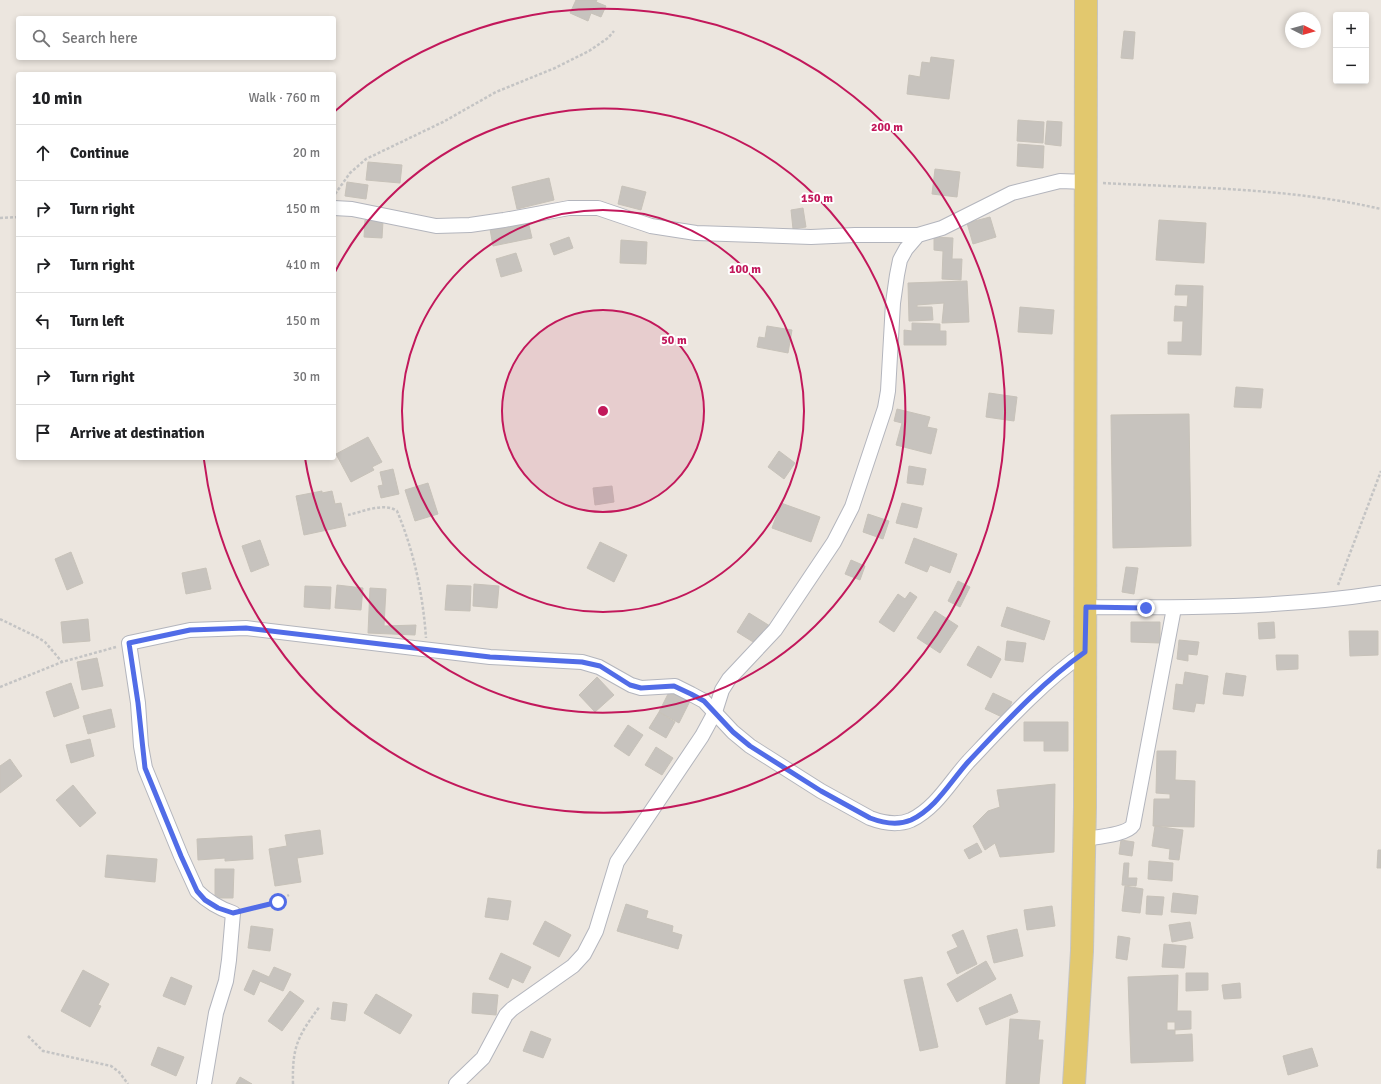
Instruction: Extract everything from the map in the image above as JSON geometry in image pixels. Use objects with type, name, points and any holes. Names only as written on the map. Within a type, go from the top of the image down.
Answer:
[{"type":"main road","points":[[1074,1084],[1082,951],[1084,839],[1086,607],[1086,0]]},
{"type":"street","points":[[336,208],[352,209],[436,226],[470,225],[569,208],[584,207],[598,208],[668,230],[696,233],[811,236],[918,235],[942,228],[1012,193],[1060,181],[1086,182]]},
{"type":"street","points":[[456,1084],[483,1058],[506,1015],[512,1009],[573,966],[584,954],[596,931],[617,862],[702,736],[715,712],[722,690],[729,679],[775,630],[834,542],[852,507],[876,436],[888,390],[893,304],[900,260],[906,249],[918,235]]},
{"type":"street","points":[[1086,607],[1174,608],[1334,598],[1381,592]]},
{"type":"street","points":[[1084,839],[1123,832],[1130,829],[1133,825],[1174,608]]},
{"type":"street","points":[[204,1084],[212,1034],[229,960],[233,913],[218,908],[205,900],[197,891],[148,778],[142,746],[138,703],[129,643],[190,630],[246,628],[490,657],[582,662],[600,666],[630,685],[641,688],[674,686],[681,688],[704,701],[733,732],[750,746],[821,791],[870,818],[897,824],[910,820],[925,812],[967,763],[1041,687],[1059,670],[1085,652]]},
{"type":"path","points":[[336,193],[350,173],[366,159],[443,122],[468,106],[496,92],[555,68],[589,50],[608,38],[614,31]]},
{"type":"path","points":[[1086,182],[1280,192],[1317,196],[1381,209]]},
{"type":"path","points":[[0,218],[16,217]]},
{"type":"path","points":[[1334,598],[1381,471]]},
{"type":"path","points":[[348,515],[386,507],[397,511],[404,529],[422,596],[428,649]]},
{"type":"path","points":[[0,619],[45,642],[62,662]]},
{"type":"path","points":[[0,687],[62,662],[129,643]]},
{"type":"path","points":[[233,913],[272,904],[290,895]]},
{"type":"path","points":[[293,1084],[293,1067],[296,1042],[320,1006]]},
{"type":"path","points":[[28,1036],[43,1051],[110,1066],[119,1072],[128,1084]]},
{"type":"building","points":[[576,0],[597,0],[596,2],[606,6],[601,17],[591,13],[588,21],[570,13]]},
{"type":"building","points":[[1124,31],[1135,32],[1133,59],[1121,58]]},
{"type":"building","points":[[931,57],[954,60],[949,99],[907,94],[909,75],[920,77],[922,62],[930,63]]},
{"type":"building","points":[[1018,120],[1044,122],[1043,143],[1017,141]]},
{"type":"building","points":[[1047,121],[1062,122],[1061,146],[1045,144]]},
{"type":"building","points":[[1018,144],[1044,146],[1043,168],[1017,166]]},
{"type":"building","points":[[368,162],[402,165],[400,183],[366,180]]},
{"type":"building","points":[[935,169],[960,172],[957,197],[932,194]]},
{"type":"building","points":[[549,178],[554,200],[517,209],[512,187]]},
{"type":"building","points":[[347,182],[368,185],[366,199],[345,196]]},
{"type":"building","points":[[622,186],[646,192],[641,210],[618,204]]},
{"type":"building","points":[[803,208],[806,227],[793,229],[791,210]]},
{"type":"building","points":[[990,217],[996,237],[973,244],[967,223]]},
{"type":"building","points":[[365,220],[383,221],[382,238],[364,237]]},
{"type":"building","points":[[1159,220],[1206,223],[1204,263],[1156,260]]},
{"type":"building","points":[[528,221],[532,238],[493,246],[490,229]]},
{"type":"building","points":[[569,237],[573,248],[554,255],[550,244]]},
{"type":"building","points":[[934,237],[953,238],[952,259],[962,259],[961,280],[942,279],[943,251],[934,250]]},
{"type":"building","points":[[621,240],[647,242],[646,264],[620,263]]},
{"type":"building","points":[[516,253],[522,271],[501,277],[496,259]]},
{"type":"building","points":[[967,281],[969,322],[942,323],[944,303],[917,305],[917,307],[932,307],[933,320],[909,321],[908,283]]},
{"type":"building","points":[[1176,285],[1203,286],[1201,355],[1168,354],[1168,342],[1182,342],[1183,321],[1174,321],[1175,306],[1187,307],[1188,295],[1175,295]]},
{"type":"building","points":[[1020,307],[1054,310],[1052,334],[1018,332]]},
{"type":"building","points":[[912,323],[940,324],[940,331],[946,331],[946,345],[904,345],[904,330],[912,331]]},
{"type":"building","points":[[767,326],[792,330],[788,353],[757,347],[759,337],[765,338]]},
{"type":"building","points":[[1236,387],[1263,389],[1261,408],[1234,407]]},
{"type":"building","points":[[989,393],[1017,397],[1014,421],[986,417]]},
{"type":"building","points":[[897,409],[930,417],[927,427],[937,429],[931,454],[896,445],[902,423],[894,421]]},
{"type":"building","points":[[1189,414],[1191,546],[1113,548],[1111,415]]},
{"type":"building","points":[[368,437],[382,462],[372,467],[374,470],[351,482],[336,454]]},
{"type":"building","points":[[779,451],[795,463],[784,479],[768,467]]},
{"type":"building","points":[[909,466],[926,469],[923,485],[907,483]]},
{"type":"building","points":[[393,469],[399,494],[381,498],[378,486],[383,485],[380,472]]},
{"type":"building","points":[[428,483],[438,514],[415,521],[405,490]]},
{"type":"building","points":[[612,486],[614,502],[595,505],[593,488]]},
{"type":"building","points":[[322,491],[322,493],[332,491],[335,504],[341,503],[346,526],[304,535],[296,496]]},
{"type":"building","points":[[781,503],[820,517],[811,542],[772,528]]},
{"type":"building","points":[[902,503],[922,508],[917,528],[896,523]]},
{"type":"building","points":[[868,514],[889,521],[883,539],[863,532]]},
{"type":"building","points":[[914,538],[957,554],[950,573],[930,565],[927,572],[905,563]]},
{"type":"building","points":[[260,540],[269,565],[251,572],[242,546]]},
{"type":"building","points":[[600,542],[627,555],[614,582],[587,568]]},
{"type":"building","points":[[71,552],[83,583],[67,590],[55,559]]},
{"type":"building","points":[[851,560],[865,566],[860,580],[845,574]]},
{"type":"building","points":[[1126,567],[1138,568],[1134,594],[1122,592]]},
{"type":"building","points":[[206,568],[211,589],[186,594],[182,573]]},
{"type":"building","points":[[958,581],[970,587],[960,607],[948,601]]},
{"type":"building","points":[[474,584],[499,586],[497,608],[473,606]]},
{"type":"building","points":[[337,585],[363,588],[361,610],[335,608]]},
{"type":"building","points":[[447,585],[471,586],[470,611],[445,610]]},
{"type":"building","points":[[305,586],[331,587],[330,609],[304,607]]},
{"type":"building","points":[[370,588],[386,589],[384,626],[416,625],[415,635],[368,633]]},
{"type":"building","points":[[910,592],[917,597],[894,632],[879,622],[898,594],[905,599]]},
{"type":"building","points":[[1007,607],[1050,621],[1044,640],[1001,626]]},
{"type":"building","points":[[935,611],[958,626],[940,653],[917,638]]},
{"type":"building","points":[[749,613],[770,626],[758,645],[737,632]]},
{"type":"building","points":[[88,619],[90,641],[63,643],[61,622]]},
{"type":"building","points":[[1131,622],[1160,622],[1160,643],[1131,642]]},
{"type":"building","points":[[1274,622],[1275,638],[1259,639],[1258,623]]},
{"type":"building","points":[[1349,631],[1378,631],[1378,655],[1350,656]]},
{"type":"building","points":[[1179,640],[1199,642],[1197,655],[1188,654],[1188,661],[1177,659]]},
{"type":"building","points":[[1007,641],[1026,643],[1023,662],[1005,660]]},
{"type":"building","points":[[978,646],[1001,659],[991,678],[967,665]]},
{"type":"building","points":[[1276,655],[1298,655],[1298,669],[1277,670]]},
{"type":"building","points":[[97,658],[103,686],[82,690],[77,662]]},
{"type":"building","points":[[1185,672],[1208,676],[1204,704],[1196,703],[1194,712],[1173,709],[1176,684],[1183,685]]},
{"type":"building","points":[[1226,673],[1246,676],[1243,696],[1223,694]]},
{"type":"building","points":[[597,677],[614,695],[595,712],[579,695]]},
{"type":"building","points":[[71,683],[79,708],[54,717],[46,692]]},
{"type":"building","points":[[670,690],[690,701],[679,723],[659,712]]},
{"type":"building","points":[[993,693],[1012,702],[1004,718],[985,709]]},
{"type":"building","points":[[111,709],[115,727],[88,734],[83,716]]},
{"type":"building","points":[[659,712],[675,722],[666,738],[649,728]]},
{"type":"building","points":[[1024,722],[1068,722],[1068,751],[1044,751],[1044,741],[1024,741]]},
{"type":"building","points":[[628,725],[643,735],[629,756],[614,746]]},
{"type":"building","points":[[90,739],[94,756],[71,763],[66,745]]},
{"type":"building","points":[[656,747],[673,758],[662,775],[645,765]]},
{"type":"building","points":[[1157,751],[1176,751],[1175,780],[1195,781],[1194,827],[1153,826],[1154,799],[1170,799],[1170,794],[1156,793]]},
{"type":"building","points":[[10,759],[22,776],[0,793],[0,766]]},
{"type":"building","points":[[1055,784],[1054,852],[1000,857],[995,843],[985,850],[973,826],[988,811],[1000,807],[997,790]]},
{"type":"building","points":[[73,785],[96,813],[80,827],[56,800]]},
{"type":"building","points":[[1155,826],[1183,830],[1179,860],[1169,859],[1170,849],[1152,846]]},
{"type":"building","points":[[320,830],[323,854],[297,858],[301,882],[275,886],[269,849],[287,846],[285,835]]},
{"type":"building","points":[[252,836],[253,859],[225,861],[225,858],[198,860],[197,839]]},
{"type":"building","points":[[1121,840],[1134,842],[1132,856],[1119,854]]},
{"type":"building","points":[[977,843],[982,852],[969,859],[964,850]]},
{"type":"building","points":[[1378,850],[1381,850],[1381,868],[1377,868]]},
{"type":"building","points":[[107,855],[157,859],[155,882],[105,877]]},
{"type":"building","points":[[1149,861],[1173,863],[1172,881],[1148,879]]},
{"type":"building","points":[[1124,863],[1129,863],[1128,878],[1137,878],[1136,886],[1122,885]]},
{"type":"building","points":[[215,869],[234,869],[233,898],[215,898]]},
{"type":"building","points":[[1125,886],[1143,889],[1140,913],[1122,911]]},
{"type":"building","points":[[1173,893],[1198,896],[1196,914],[1171,912]]},
{"type":"building","points":[[1147,896],[1164,897],[1162,915],[1146,914]]},
{"type":"building","points":[[488,898],[511,901],[508,920],[485,917]]},
{"type":"building","points":[[626,904],[648,911],[646,918],[673,926],[672,932],[682,935],[678,949],[617,931]]},
{"type":"building","points":[[1052,906],[1055,926],[1027,930],[1024,910]]},
{"type":"building","points":[[545,921],[571,935],[559,957],[533,944]]},
{"type":"building","points":[[1190,922],[1193,938],[1172,942],[1169,925]]},
{"type":"building","points":[[251,926],[273,929],[270,951],[248,948]]},
{"type":"building","points":[[1017,929],[1023,956],[994,963],[987,936]]},
{"type":"building","points":[[963,930],[977,964],[957,974],[947,952],[958,947],[952,935]]},
{"type":"building","points":[[1118,936],[1130,938],[1127,960],[1116,958]]},
{"type":"building","points":[[1164,944],[1186,946],[1184,968],[1162,967]]},
{"type":"building","points":[[501,953],[531,967],[523,983],[512,978],[508,988],[489,979]]},
{"type":"building","points":[[986,961],[996,979],[957,1002],[947,984]]},
{"type":"building","points":[[274,967],[291,974],[283,991],[260,981],[254,995],[244,990],[253,970],[269,977]]},
{"type":"building","points":[[83,970],[109,984],[98,1005],[101,1006],[90,1027],[61,1011]]},
{"type":"building","points":[[1186,973],[1208,973],[1208,990],[1186,991]]},
{"type":"building","points":[[1178,975],[1177,1011],[1191,1011],[1191,1029],[1175,1030],[1175,1035],[1192,1034],[1193,1061],[1131,1063],[1128,977]],"holes":[[[1167,1022],[1175,1022],[1175,1030],[1167,1030]]]},
{"type":"building","points":[[171,977],[192,986],[185,1005],[163,996]]},
{"type":"building","points":[[922,977],[938,1047],[920,1051],[904,980]]},
{"type":"building","points":[[1240,983],[1241,998],[1224,999],[1222,985]]},
{"type":"building","points":[[290,991],[304,1001],[282,1031],[268,1021]]},
{"type":"building","points":[[473,993],[498,995],[496,1015],[472,1013]]},
{"type":"building","points":[[376,994],[412,1015],[400,1034],[364,1013]]},
{"type":"building","points":[[1011,994],[1018,1012],[986,1025],[979,1008]]},
{"type":"building","points":[[333,1002],[347,1004],[345,1021],[331,1019]]},
{"type":"building","points":[[1010,1019],[1040,1021],[1038,1040],[1043,1040],[1039,1084],[1006,1084]]},
{"type":"building","points":[[531,1031],[551,1039],[543,1058],[523,1051]]},
{"type":"building","points":[[158,1047],[184,1057],[176,1076],[151,1065]]},
{"type":"building","points":[[1312,1048],[1318,1066],[1288,1075],[1283,1056]]},
{"type":"building","points":[[240,1077],[252,1084],[236,1084]]},
{"type":"route","points":[[278,902],[233,913],[218,908],[205,900],[197,891],[160,807],[145,768],[138,703],[129,643],[190,630],[246,628],[490,657],[560,660],[582,662],[600,666],[630,685],[641,688],[665,686],[681,688],[704,701],[733,732],[750,746],[788,771],[870,818],[897,824],[910,820],[925,812],[967,763],[1041,687],[1059,670],[1085,652],[1086,607],[1146,608]]}]
